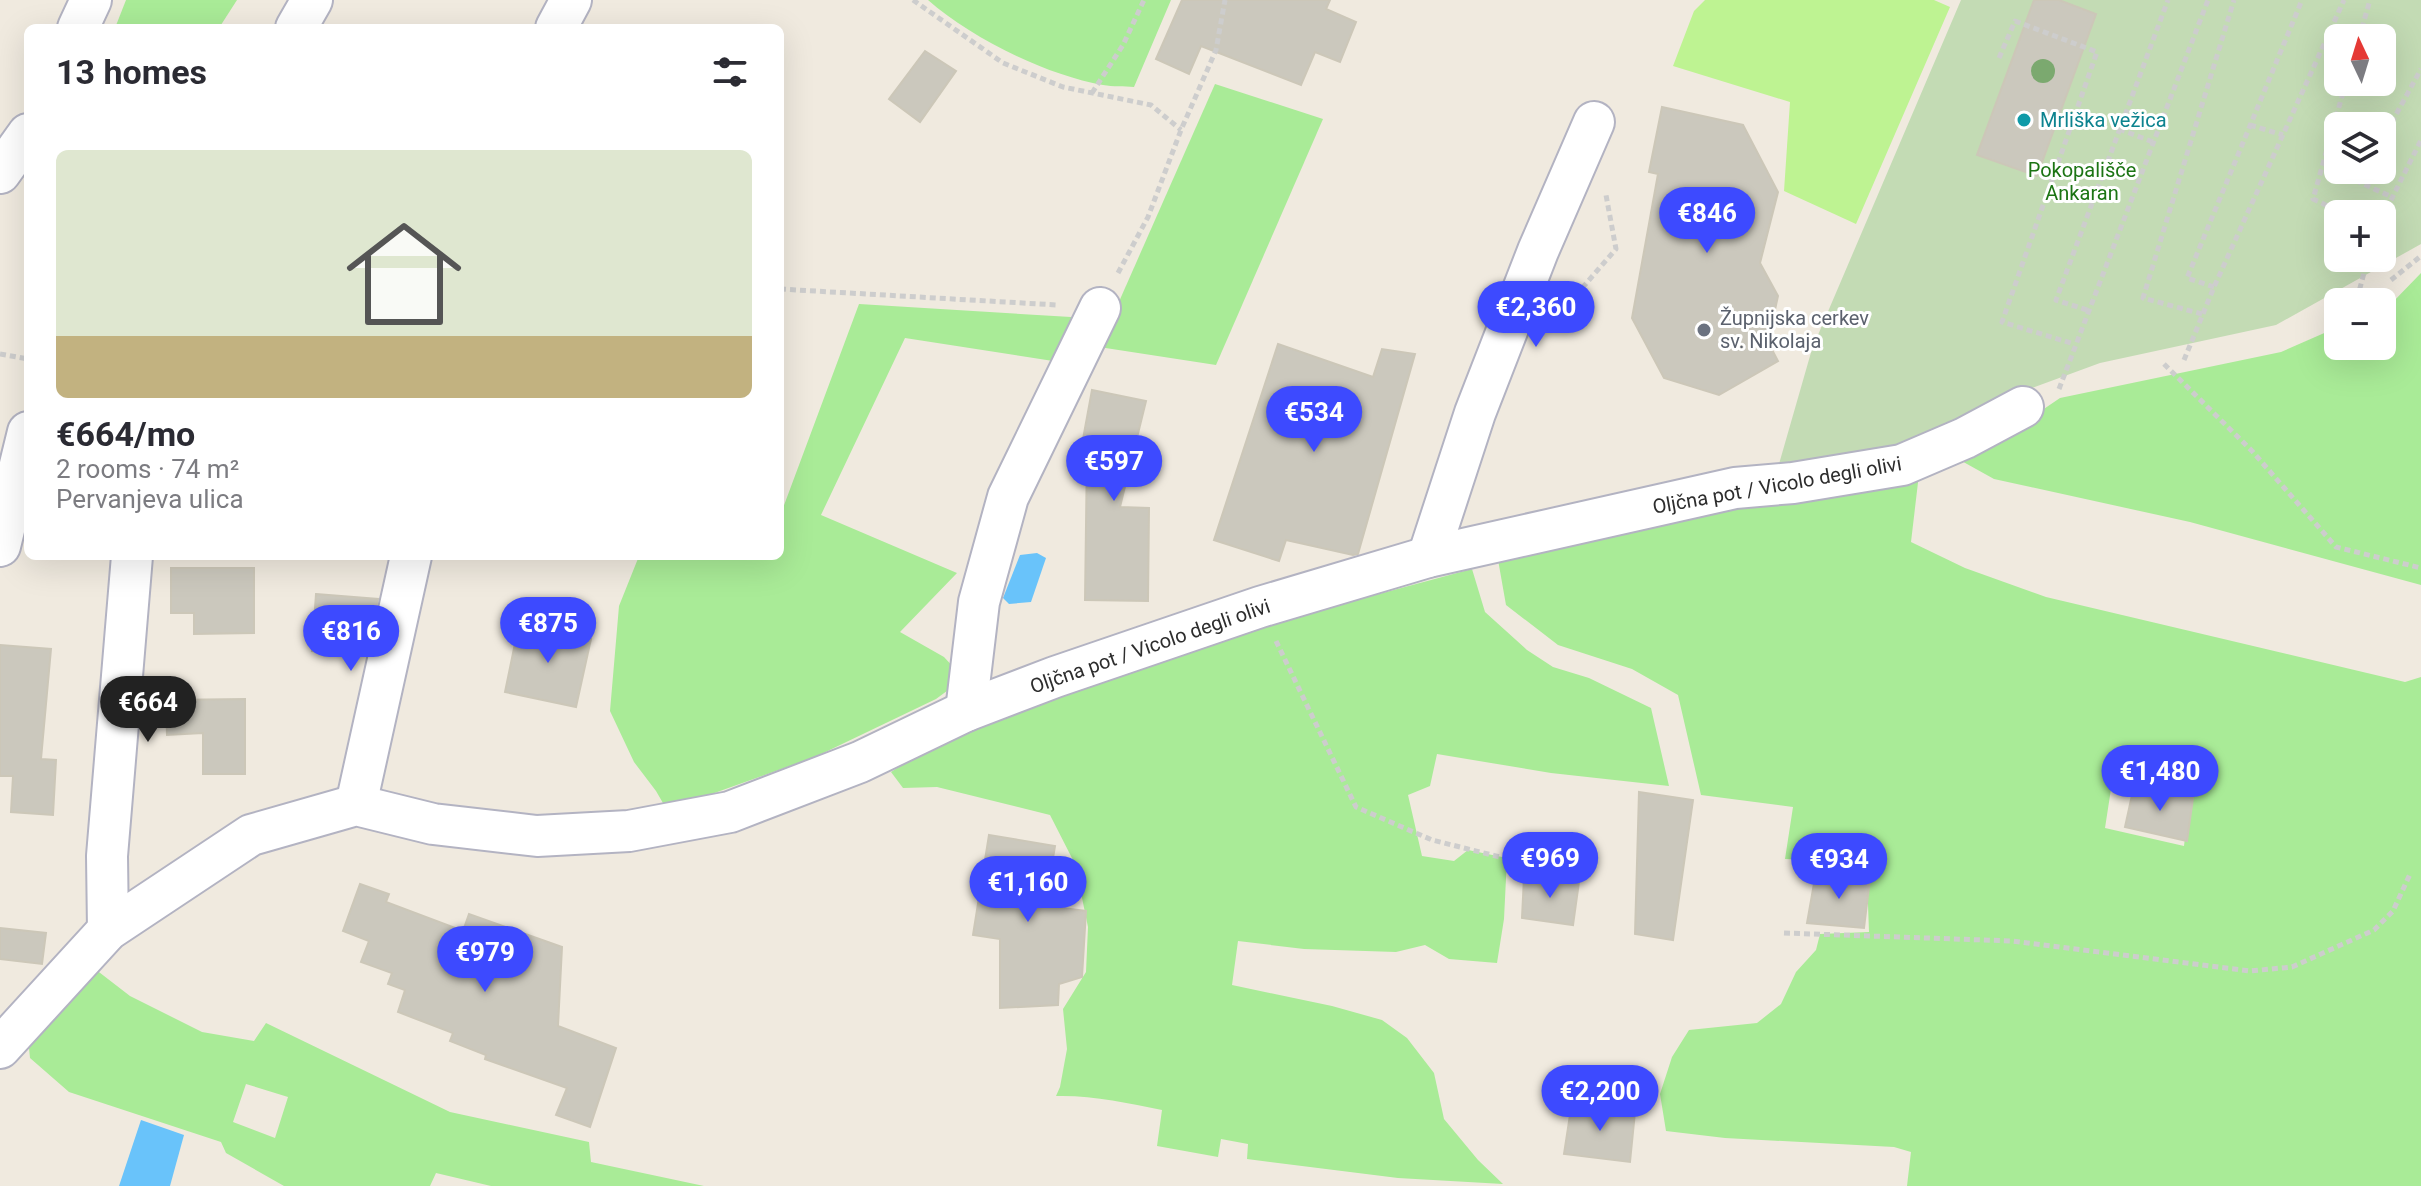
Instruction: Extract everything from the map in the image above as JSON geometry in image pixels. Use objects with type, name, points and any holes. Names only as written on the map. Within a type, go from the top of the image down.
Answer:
[{"type":"street","points":[[80,24],[91,0]]},
{"type":"street","points":[[298,24],[312,0]]},
{"type":"street","points":[[558,24],[571,0]]},
{"type":"street","points":[[1428,557],[1475,413],[1538,251],[1594,122]]},
{"type":"street","points":[[0,173],[24,140]]},
{"type":"street","points":[[966,711],[979,602],[1008,497],[1100,308]]},
{"type":"street","name":"Oljčna pot / Vicolo degli olivi","points":[[0,1048],[108,930],[251,835],[356,805],[433,824],[537,836],[629,831],[730,812],[860,762],[966,711],[1260,607],[1428,557],[1735,488],[1793,483],[1902,465],[1965,438],[2023,407]]},
{"type":"street","points":[[0,546],[24,448]]},
{"type":"street","points":[[108,930],[107,856],[132,560]]},
{"type":"street","points":[[356,805],[410,560]]},
{"type":"path","points":[[913,0],[1003,63],[1063,87],[1151,105],[1181,130]]},
{"type":"path","points":[[1092,93],[1123,45],[1144,0]]},
{"type":"path","points":[[784,289],[1100,308],[1148,217],[1216,50],[1225,0]]},
{"type":"path","points":[[2087,310],[2056,300],[2168,0]]},
{"type":"path","points":[[2058,390],[2208,0]]},
{"type":"path","points":[[2202,314],[2143,298],[2234,0]]},
{"type":"path","points":[[2214,287],[2187,278],[2302,0]]},
{"type":"path","points":[[2184,360],[2344,0]]},
{"type":"path","points":[[2363,24],[2370,0]]},
{"type":"path","points":[[1999,58],[2015,21],[2097,52],[2002,322],[2074,344]]},
{"type":"path","points":[[2396,115],[2421,70]]},
{"type":"path","points":[[2324,204],[2313,199],[2342,96]]},
{"type":"path","points":[[2250,125],[2283,135]]},
{"type":"path","points":[[2119,129],[2153,142]]},
{"type":"path","points":[[2391,200],[2421,140]]},
{"type":"path","points":[[1604,184],[1614,236]]},
{"type":"path","points":[[2363,184],[2392,197]]},
{"type":"path","points":[[2391,280],[2421,256]]},
{"type":"path","points":[[0,354],[24,358]]},
{"type":"path","points":[[2164,364],[2252,451],[2336,547],[2421,568]]},
{"type":"path","points":[[1260,607],[1356,807],[1432,840],[1532,865]]},
{"type":"path","points":[[1784,933],[2012,941],[2250,971],[2292,967],[2374,930],[2393,911],[2411,872]]},
{"type":"green space","points":[[126,0],[237,0],[222,24],[117,24]]},
{"type":"green space","points":[[928,0],[1171,0],[1134,87],[1107,86],[1034,64],[965,28]]},
{"type":"green space","points":[[1705,0],[1934,0],[1950,7],[1856,224],[1784,191],[1790,102],[1673,66],[1694,11]]},
{"type":"green space","name":"Pokopališče Ankaran","points":[[1961,0],[2421,0],[2421,244],[2396,258],[2396,200],[2324,200],[2324,272],[2371,272],[2342,288],[2324,288],[2324,298],[2276,325],[2100,363],[2029,389],[1902,452],[1777,471],[1812,349]]},
{"type":"green space","points":[[1215,84],[1323,119],[1216,365],[1099,347]]},
{"type":"green space","points":[[2421,273],[2421,585],[2190,522],[1994,479],[1958,459],[2013,430],[2060,398],[2281,352],[2324,333],[2324,360],[2396,360],[2396,299]]},
{"type":"green space","points":[[859,304],[1071,317],[1075,322],[1053,361],[905,338],[821,515],[957,573],[900,632],[944,657],[957,671],[951,688],[936,699],[815,757],[667,810],[634,762],[610,711],[619,606],[637,560],[784,560],[784,505]]},
{"type":"green space","points":[[1919,474],[1911,542],[1965,568],[2046,597],[2405,682],[2421,677],[2421,1186],[1907,1186],[1911,1152],[1894,1147],[1725,1138],[1666,1131],[1660,1094],[1672,1057],[1689,1030],[1757,1023],[1781,1004],[1796,972],[1816,950],[1820,934],[1869,932],[1864,862],[1785,859],[1793,807],[1701,795],[1678,695],[1632,669],[1558,645],[1506,605],[1497,554],[1737,492]],"holes":[[[2113,776],[2190,794],[2184,846],[2105,828]]]},
{"type":"green space","points":[[1472,569],[1485,612],[1527,650],[1553,667],[1589,678],[1651,708],[1669,786],[1551,773],[1437,754],[1430,786],[1408,795],[1422,856],[1454,861],[1468,850],[1507,858],[1504,919],[1497,963],[1449,959],[1425,945],[1396,952],[1304,949],[1238,941],[1232,985],[1382,1020],[1407,1038],[1434,1073],[1444,1119],[1503,1184],[1398,1178],[1247,1159],[1248,1144],[1221,1139],[1218,1157],[1157,1146],[1162,1110],[1096,1098],[1056,1096],[1067,1049],[1063,1009],[1086,972],[1088,927],[1075,864],[1050,815],[937,787],[903,788],[891,772],[948,736],[1256,627]]},
{"type":"green space","points":[[95,969],[130,996],[202,1032],[254,1041],[266,1023],[450,1112],[589,1142],[591,1162],[704,1186],[491,1186],[436,1173],[430,1186],[284,1186],[226,1153],[221,1142],[69,1092],[30,1058],[28,1038]],"holes":[[[246,1084],[288,1097],[275,1138],[233,1122]]]},
{"type":"water","points":[[1037,553],[1046,558],[1031,602],[1009,604],[1003,598],[1020,555]]},
{"type":"water","points":[[141,1120],[184,1135],[170,1186],[119,1186]]},
{"type":"building","points":[[1182,0],[1330,0],[1326,9],[1356,22],[1340,62],[1315,52],[1301,85],[1201,46],[1189,74],[1156,59]]},
{"type":"building","name":"Mrliška vežica","points":[[2034,0],[2059,0],[2096,14],[2037,176],[1977,155]]},
{"type":"building","points":[[925,51],[956,71],[920,122],[889,99]]},
{"type":"building","points":[[1662,107],[1743,125],[1778,192],[1760,263],[1778,296],[1768,342],[1778,361],[1719,395],[1664,378],[1632,318],[1658,174],[1649,172]]},
{"type":"building","points":[[1278,344],[1373,377],[1382,349],[1415,354],[1358,554],[1286,540],[1279,561],[1214,540]]},
{"type":"building","points":[[1092,390],[1146,401],[1120,507],[1149,508],[1148,601],[1085,600],[1087,451],[1081,450]]},
{"type":"building","points":[[171,568],[254,568],[254,633],[194,634],[194,613],[171,613]]},
{"type":"building","points":[[316,594],[378,599],[366,655],[312,651]]},
{"type":"building","points":[[519,624],[591,639],[576,707],[505,692]]},
{"type":"building","points":[[0,645],[51,649],[41,759],[56,760],[53,815],[11,812],[13,776],[0,776]]},
{"type":"building","points":[[245,699],[245,774],[203,774],[203,733],[167,735],[166,700]]},
{"type":"building","points":[[2134,786],[2193,798],[2187,841],[2125,827]]},
{"type":"building","points":[[1639,792],[1693,800],[1673,940],[1635,934]]},
{"type":"building","points":[[989,835],[1055,846],[1045,906],[1086,911],[1082,977],[1059,984],[1058,1005],[1000,1008],[1000,939],[973,935]]},
{"type":"building","points":[[1816,872],[1870,879],[1864,928],[1807,923]]},
{"type":"building","points":[[1524,877],[1579,882],[1573,925],[1522,918]]},
{"type":"building","points":[[360,884],[389,894],[386,902],[463,931],[469,914],[562,947],[558,1026],[616,1048],[590,1127],[556,1115],[567,1088],[485,1059],[486,1055],[450,1041],[453,1033],[398,1012],[405,990],[388,984],[392,973],[361,962],[369,941],[343,931]]},
{"type":"building","points":[[0,928],[46,933],[42,964],[0,959]]},
{"type":"building","points":[[1572,1102],[1635,1112],[1630,1162],[1564,1154]]},
{"type":"place","name":"Mrliška vežica","points":[[2024,120]]},
{"type":"place","name":"Župnijska cerkev sv. Nikolaja","points":[[1704,330]]}]
